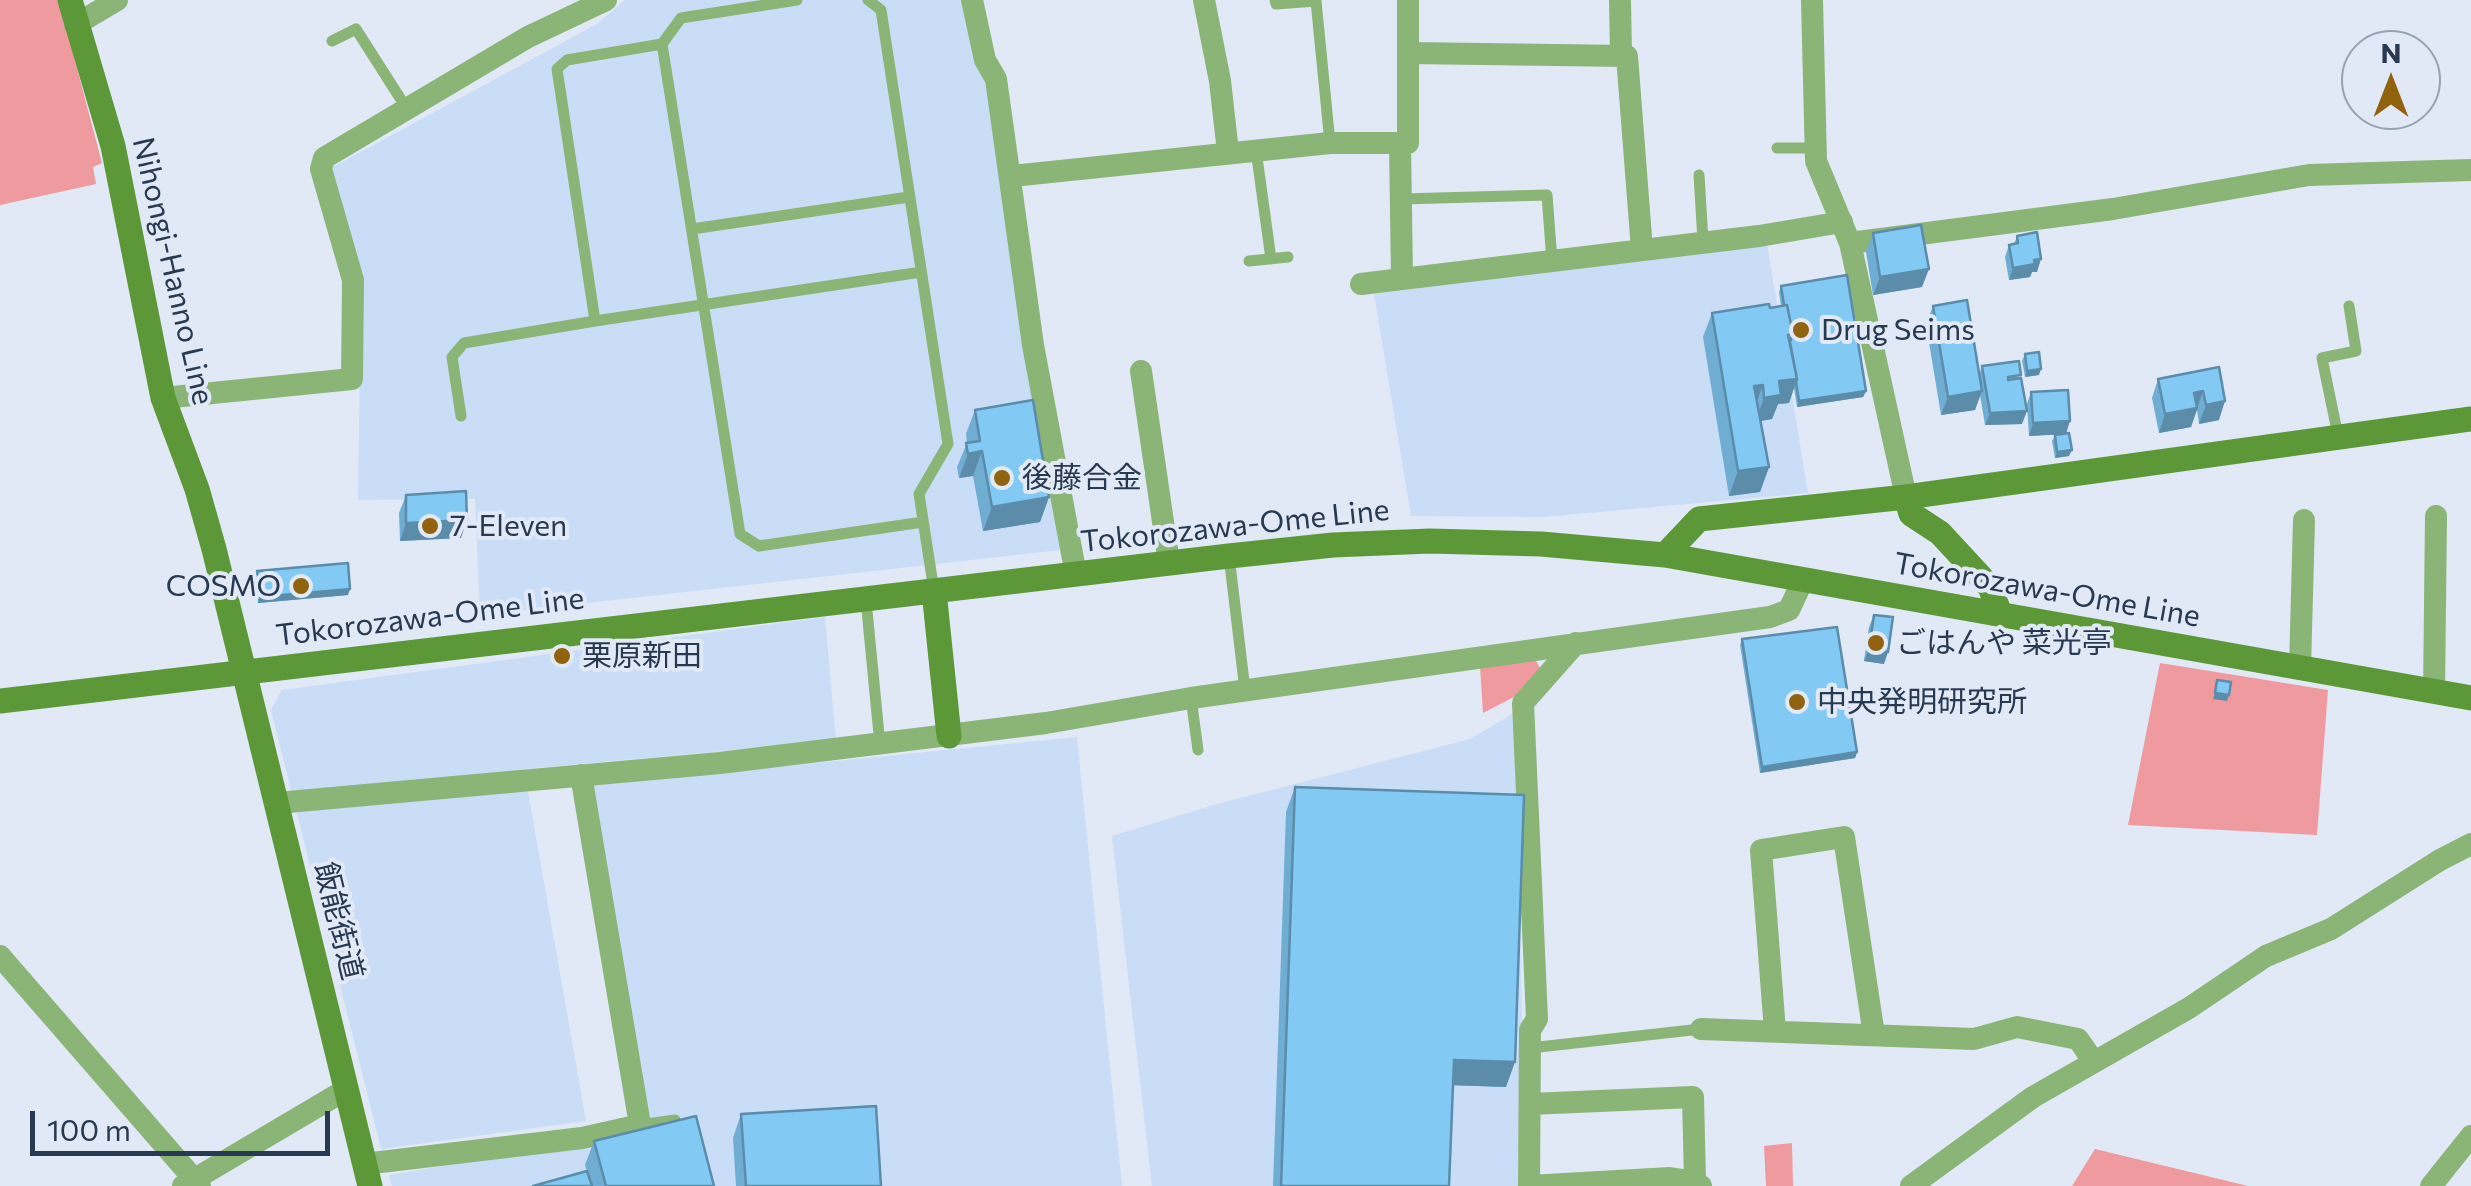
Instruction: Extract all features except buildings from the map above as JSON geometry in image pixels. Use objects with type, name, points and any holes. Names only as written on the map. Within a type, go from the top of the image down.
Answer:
[{"type":"main road","name":"Nihongi-Hanno Line","points":[[72,12],[112,146],[163,398],[197,489],[246,672]]},
{"type":"main road","points":[[1665,555],[1699,519],[1906,497],[2471,419]]},
{"type":"main road","points":[[1906,497],[1911,514],[1940,533],[1990,588],[2000,614]]},
{"type":"main road","name":"Tokorozawa-Ome Line","points":[[0,701],[1228,556],[1430,541],[1541,544],[1665,555],[2471,698]]},
{"type":"main road","points":[[934,591],[950,736]]},
{"type":"main road","name":"飯能街道","points":[[246,672],[367,1175]]},
{"type":"street","points":[[72,12],[117,0]]},
{"type":"street","points":[[163,398],[352,380],[352,280],[321,169],[324,158],[528,38],[606,0]]},
{"type":"street","points":[[972,0],[985,60],[996,79],[1033,345],[1076,575]]},
{"type":"street","points":[[1204,0],[1220,80],[1228,152]]},
{"type":"street","points":[[1012,176],[1330,143],[1408,143],[1408,0]]},
{"type":"street","points":[[1620,0],[1621,56]]},
{"type":"street","points":[[1812,0],[1816,161],[1846,232],[1906,497]]},
{"type":"street","points":[[1409,53],[1627,56],[1642,250]]},
{"type":"street","points":[[1400,144],[1402,277]]},
{"type":"street","points":[[1361,284],[1703,241],[2113,209],[2309,175],[2471,170]]},
{"type":"street","points":[[1141,371],[1169,564]]},
{"type":"street","points":[[2434,692],[2436,516]]},
{"type":"street","points":[[2300,668],[2304,520]]},
{"type":"street","points":[[277,802],[720,764],[880,745],[1770,617],[1789,610],[1803,580]]},
{"type":"street","points":[[1530,1104],[1693,1097],[1698,1184],[1670,1178],[1529,1186],[1530,1030],[1536,1019],[1523,703],[1576,643]]},
{"type":"street","points":[[367,1175],[640,1125],[580,775]]},
{"type":"street","points":[[1775,1031],[1761,850],[1844,836],[1874,1035]]},
{"type":"street","points":[[1911,1186],[2034,1097],[2188,1008],[2266,956],[2331,930],[2471,844]]},
{"type":"street","points":[[0,956],[193,1184],[346,1090]]},
{"type":"street","points":[[1701,1029],[1974,1039],[2016,1027],[2078,1039],[2094,1062]]},
{"type":"street","points":[[2431,1186],[2471,1136]]},
{"type":"lane","points":[[595,321],[558,69],[567,60],[662,44],[681,18],[797,0]]},
{"type":"lane","points":[[868,0],[880,10],[948,444],[919,494],[934,591]]},
{"type":"lane","points":[[1275,0],[1276,4],[1316,1],[1330,143]]},
{"type":"lane","points":[[332,41],[356,29],[407,109]]},
{"type":"lane","points":[[662,44],[740,534],[759,546],[923,522]]},
{"type":"lane","points":[[1778,148],[1816,148]]},
{"type":"lane","points":[[1256,150],[1270,259]]},
{"type":"lane","points":[[1699,175],[1703,241]]},
{"type":"lane","points":[[1402,200],[1547,196],[1552,260]]},
{"type":"lane","points":[[692,229],[910,198]]},
{"type":"lane","points":[[1249,261],[1288,257]]},
{"type":"lane","points":[[461,416],[452,357],[464,343],[921,272]]},
{"type":"lane","points":[[2338,436],[2322,358],[2356,351],[2349,306]]},
{"type":"lane","points":[[1228,556],[1245,690]]},
{"type":"lane","points":[[866,597],[880,745]]},
{"type":"lane","points":[[1190,698],[1198,750]]},
{"type":"lane","points":[[1530,1048],[1701,1029]]},
{"type":"lane","points":[[640,1125],[675,1120]]},
{"type":"shaded area","points":[[0,0],[59,0],[102,163],[93,167],[96,184],[0,205]]},
{"type":"shaded area","points":[[625,0],[963,0],[988,83],[1061,550],[480,615],[475,499],[358,500],[361,280],[331,168],[597,24]]},
{"type":"shaded area","points":[[1767,244],[1808,493],[1544,517],[1411,516],[1374,294]]},
{"type":"shaded area","points":[[825,617],[836,741],[524,769],[586,1121],[381,1149],[271,710],[282,690]]},
{"type":"shaded area","points":[[1534,657],[1542,672],[1514,697],[1483,713],[1480,666]]},
{"type":"shaded area","points":[[2160,663],[2328,690],[2317,835],[2128,825]]},
{"type":"shaded area","points":[[1516,712],[1525,1186],[1152,1186],[1112,836],[1217,804],[1470,739]]},
{"type":"shaded area","points":[[1077,737],[1122,1186],[392,1186],[389,1175],[651,1131],[593,785]]},
{"type":"shaded area","points":[[1792,1143],[1793,1186],[1766,1186],[1764,1146]]},
{"type":"shaded area","points":[[2095,1149],[2248,1186],[2072,1186]]},
{"type":"place","name":"Drug Seims","points":[[1801,330]]},
{"type":"place","name":"後藤合金","points":[[1002,478]]},
{"type":"place","name":"7-Eleven","points":[[430,526]]},
{"type":"place","name":"COSMO","points":[[301,586]]},
{"type":"place","name":"ごはんや 菜光亭","points":[[1876,643]]},
{"type":"place","name":"栗原新田","points":[[562,656]]},
{"type":"place","name":"中央発明研究所","points":[[1797,702]]}]
